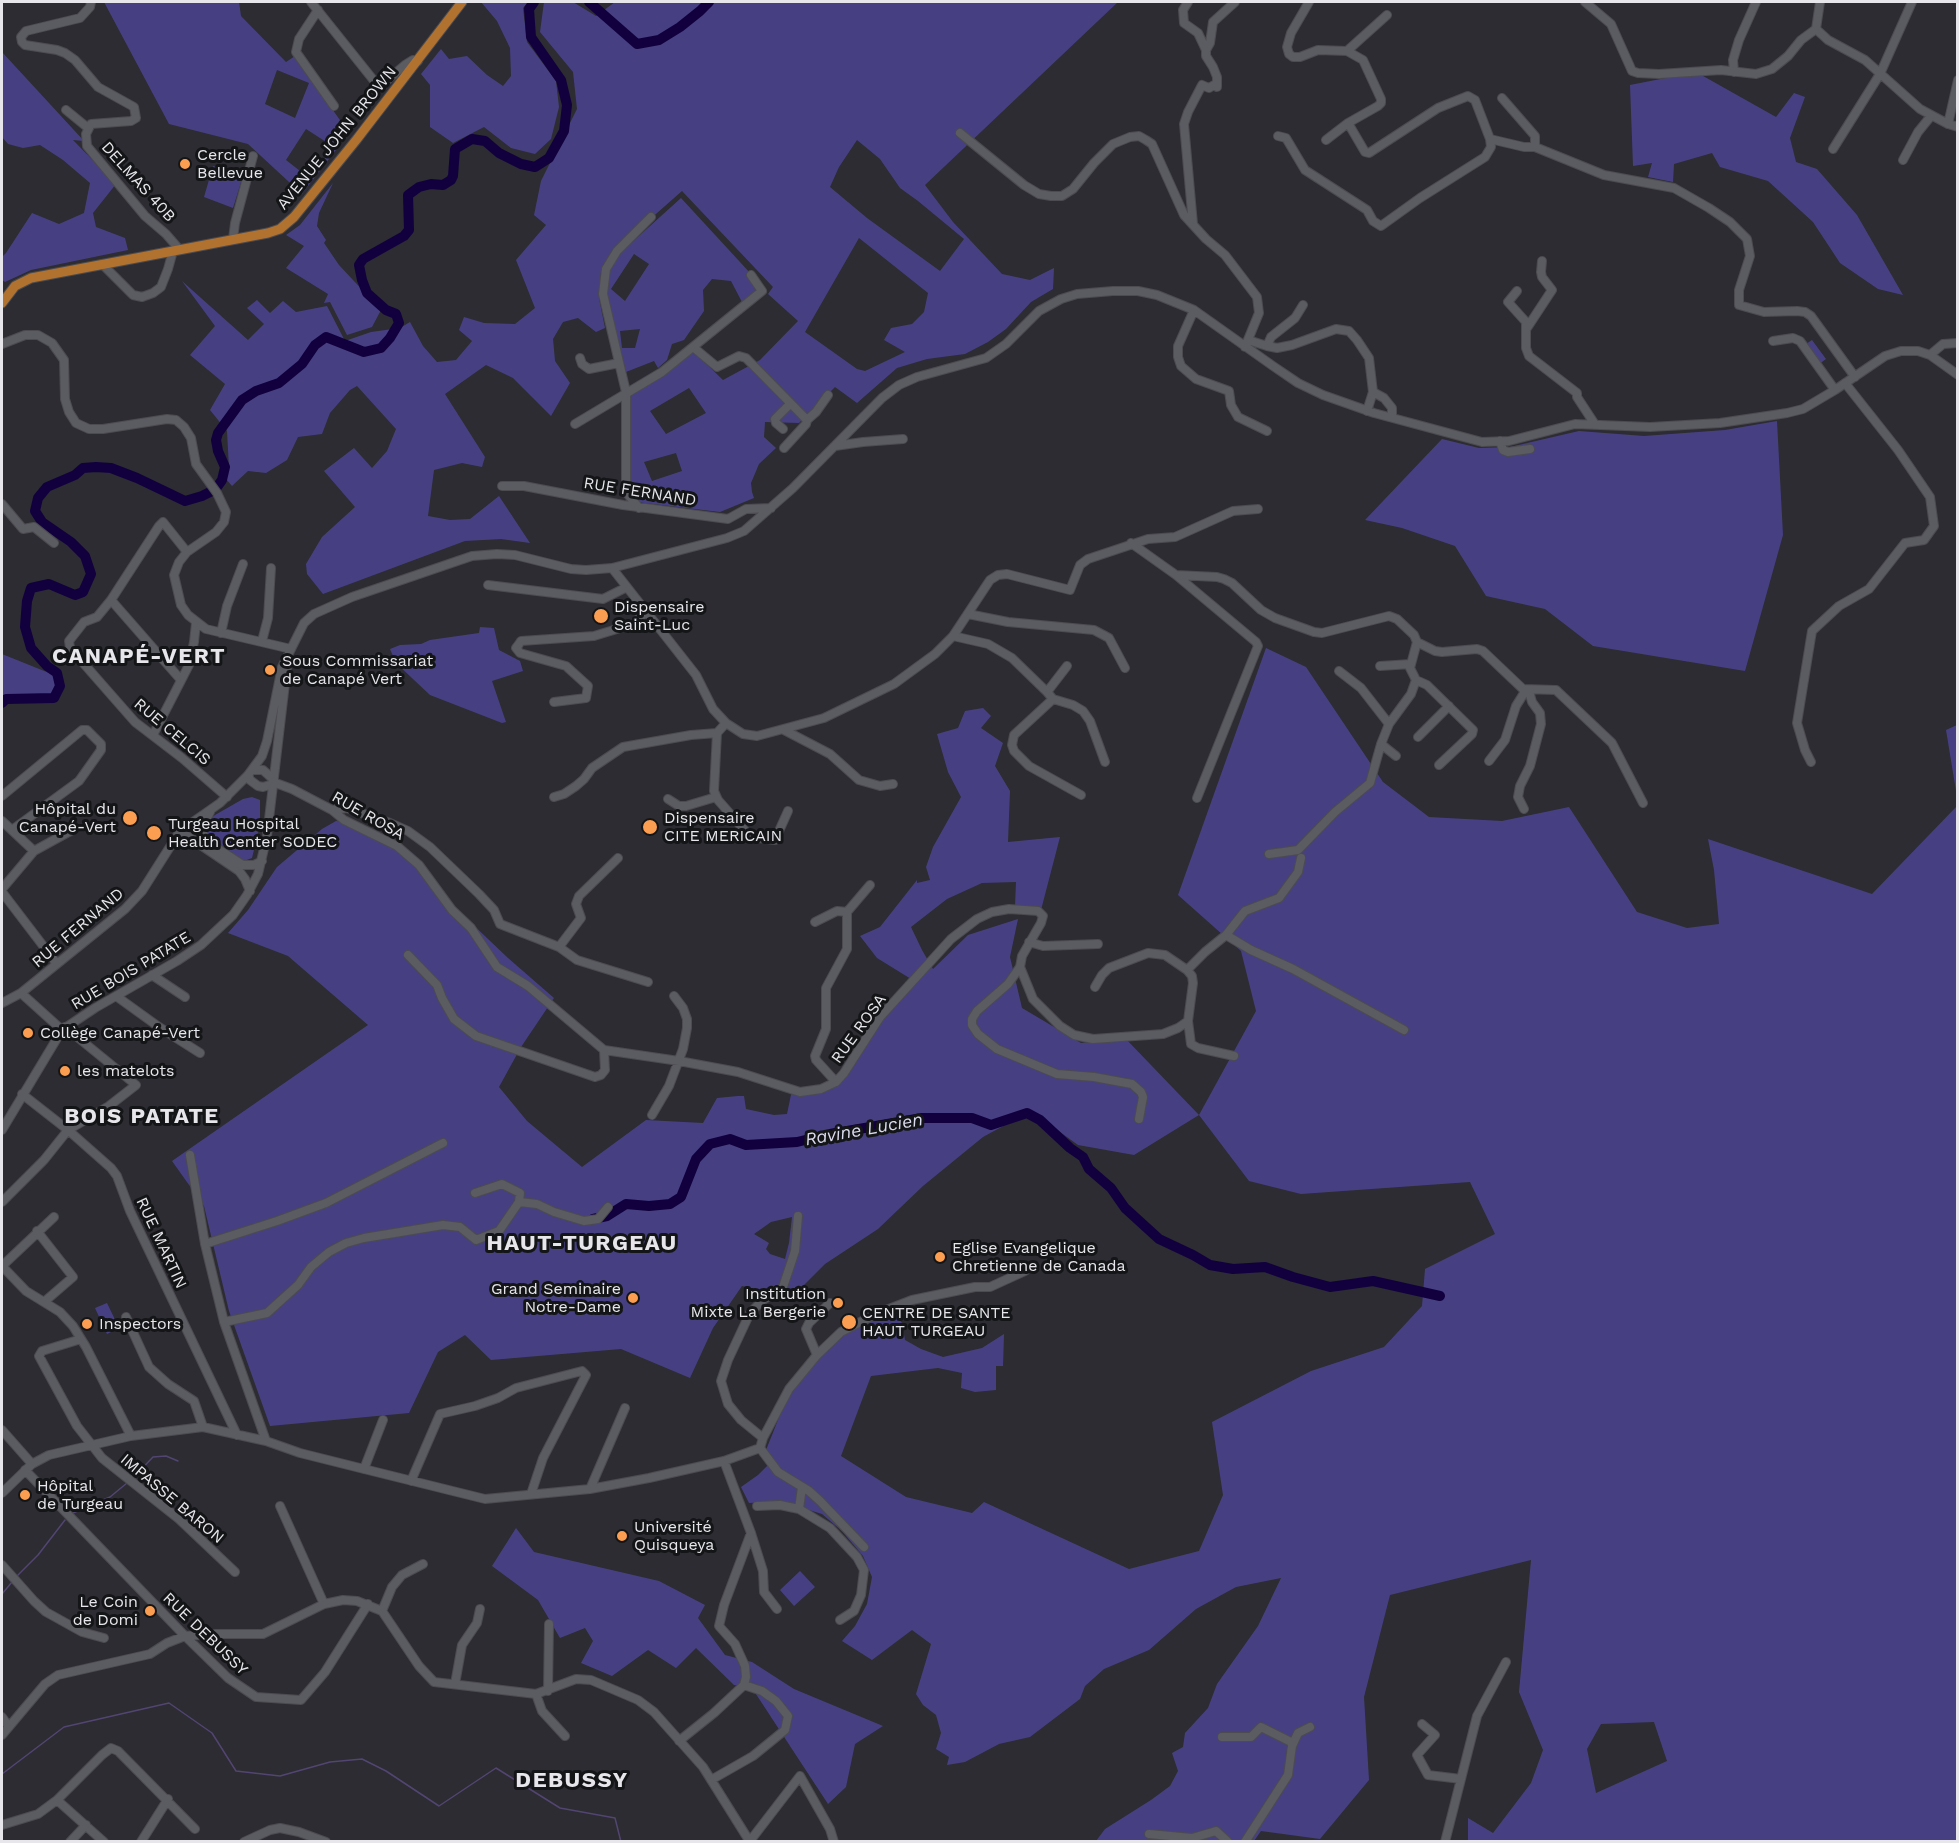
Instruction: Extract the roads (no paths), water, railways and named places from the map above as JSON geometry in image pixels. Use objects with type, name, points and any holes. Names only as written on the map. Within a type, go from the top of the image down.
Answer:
[{"type":"main road","name":"AVENUE JOHN BROWN","points":[[2,303],[15,286],[31,278],[280,229],[294,217],[462,2]]},
{"type":"street","name":"DELMAS 40B","points":[[91,2],[90,7],[80,18],[31,29],[23,33],[21,37],[25,45],[65,53],[75,60],[98,87],[134,107],[136,118],[131,121],[91,124],[86,138],[90,152],[145,216],[166,234],[176,250]]},
{"type":"street","points":[[311,2],[375,82],[380,85],[405,65],[418,60]]},
{"type":"street","points":[[1188,2],[1183,10],[1182,18],[1198,33],[1206,50],[1206,57],[1214,67],[1217,77],[1217,87],[1202,86],[1184,124],[1193,224]]},
{"type":"street","points":[[1206,50],[1210,43],[1213,22],[1235,2]]},
{"type":"street","points":[[1309,2],[1292,33],[1287,47],[1289,54],[1293,57],[1300,57],[1318,50],[1347,51],[1363,60],[1381,99],[1378,106],[1348,123],[1326,140]]},
{"type":"street","points":[[1585,2],[1611,24],[1632,71],[1659,74],[1721,70],[1756,74],[1772,69],[1788,56],[1801,40],[1816,29],[1820,2]]},
{"type":"street","points":[[1734,72],[1732,60],[1756,2]]},
{"type":"street","points":[[1833,149],[1880,74],[1912,2]]},
{"type":"street","points":[[318,10],[299,39],[296,52],[334,106]]},
{"type":"street","points":[[1347,51],[1387,15]]},
{"type":"street","points":[[1816,29],[1828,40],[1857,54],[1920,109],[1958,127]]},
{"type":"street","points":[[1948,124],[1958,80]]},
{"type":"street","points":[[1278,136],[1286,138],[1305,170],[1367,210],[1373,221],[1381,226],[1485,157],[1491,147],[1475,100],[1468,96],[1438,108],[1368,153],[1362,148],[1348,123]]},
{"type":"street","points":[[1502,98],[1535,136],[1535,147]]},
{"type":"street","points":[[66,110],[88,128]]},
{"type":"street","points":[[1903,160],[1918,132],[1931,116]]},
{"type":"street","points":[[960,133],[1024,186],[1039,194],[1051,196],[1062,196],[1073,189],[1113,144],[1139,136],[1152,144],[1184,215],[1225,255],[1257,297],[1259,314],[1247,343]]},
{"type":"street","points":[[1490,139],[1524,147],[1535,147],[1604,175],[1674,188],[1730,222],[1748,239],[1750,256],[1739,290],[1739,305],[1764,312],[1805,312],[1811,316],[1855,377]]},
{"type":"street","points":[[233,239],[235,223],[253,156]]},
{"type":"street","points":[[639,508],[626,492],[626,392],[603,294],[606,270],[617,251],[651,217]]},
{"type":"street","points":[[102,264],[133,295],[142,297],[153,293],[161,286],[176,250]]},
{"type":"street","points":[[1527,330],[1552,290],[1541,272],[1542,261]]},
{"type":"street","points":[[575,424],[662,372],[762,291],[751,275]]},
{"type":"street","points":[[2,344],[25,335],[38,335],[52,343],[64,360],[65,399],[69,412],[76,423],[89,429],[103,429],[166,419],[176,420],[184,426],[191,438],[196,464],[217,493],[226,512],[224,522],[209,538],[187,552],[179,562],[174,575],[182,605],[196,623],[221,633],[262,640],[290,652],[304,623],[314,614],[352,597],[472,556],[515,555],[579,570],[612,567],[727,538],[744,531],[836,446],[882,398],[899,385],[924,375],[986,358],[1006,344],[1039,311],[1061,299],[1077,294],[1138,291],[1157,295],[1194,310],[1247,343],[1308,388],[1367,411],[1482,442],[1509,441],[1575,424],[1594,423],[1636,428],[1720,423],[1803,409],[1885,356],[1901,351],[1918,351],[1930,355],[1958,375]]},
{"type":"street","points":[[1517,291],[1508,302],[1510,307],[1522,316],[1527,330],[1526,348],[1529,356],[1577,393],[1577,397],[1594,423]]},
{"type":"street","points":[[1267,346],[1271,337],[1295,318],[1304,305]]},
{"type":"street","points":[[1194,310],[1178,346],[1181,366],[1196,379],[1229,391],[1231,405],[1238,417],[1267,431]]},
{"type":"street","points":[[1247,343],[1277,348],[1336,329],[1349,331],[1358,340],[1369,358],[1373,392],[1367,411]]},
{"type":"street","points":[[1773,340],[1793,338],[1800,341],[1835,390]]},
{"type":"street","points":[[1930,355],[1943,344],[1958,343]]},
{"type":"street","points":[[693,347],[717,367],[739,356],[746,358],[807,420]]},
{"type":"street","points":[[580,358],[582,364],[589,369],[618,363]]},
{"type":"street","points":[[1811,762],[1797,723],[1812,631],[1839,606],[1869,590],[1905,543],[1924,540],[1934,526],[1930,497],[1898,450],[1845,383]]},
{"type":"street","points":[[1373,392],[1384,398],[1392,408],[1392,417]]},
{"type":"street","points":[[784,448],[828,395]]},
{"type":"street","points":[[783,429],[775,419],[790,404]]},
{"type":"street","points":[[836,446],[903,439]]},
{"type":"street","points":[[1500,441],[1503,450],[1508,452],[1530,449]]},
{"type":"street","name":"RUE FERNAND","points":[[502,486],[524,486],[639,508],[728,519],[746,509],[771,508]]},
{"type":"street","points":[[2,504],[23,530],[34,527],[54,543]]},
{"type":"street","points":[[612,567],[696,675],[713,709],[726,723],[742,734],[758,736],[824,718],[894,684],[935,654],[953,636],[990,580],[998,574],[1007,574],[1070,590],[1083,562],[1131,543],[1175,537],[1233,511],[1258,509]]},
{"type":"street","name":"RUE CELCIS","points":[[187,552],[163,522],[111,600],[97,617],[84,622],[69,641],[70,648],[135,722],[227,797]]},
{"type":"street","points":[[1131,543],[1176,575],[1258,646],[1197,798]]},
{"type":"street","points":[[221,633],[227,606],[243,564]]},
{"type":"street","points":[[262,640],[268,618],[271,568]]},
{"type":"street","points":[[1176,575],[1224,579],[1232,583],[1261,610],[1275,618],[1314,632],[1322,633],[1393,617],[1414,634],[1416,642],[1411,672],[1416,680],[1427,685],[1473,730],[1473,733],[1439,765]]},
{"type":"street","points":[[488,585],[603,600],[627,587]]},
{"type":"street","points":[[111,600],[181,680]]},
{"type":"street","points":[[554,702],[586,698],[588,686],[566,666],[520,653],[516,648],[521,641],[594,636],[633,624],[647,611]]},
{"type":"street","points":[[968,614],[1008,622],[1094,630],[1109,638],[1125,668]]},
{"type":"street","points":[[153,735],[189,665],[196,623]]},
{"type":"street","points":[[953,636],[988,644],[1012,658],[1050,696],[1083,711],[1106,762]]},
{"type":"street","points":[[1416,642],[1442,652],[1480,650],[1527,690],[1540,713],[1541,724],[1530,766],[1520,786],[1518,797],[1524,809]]},
{"type":"street","name":"RUE FERNAND","points":[[2,1003],[21,993],[135,899],[180,831],[227,797],[250,772],[262,756],[267,741],[280,672],[290,652]]},
{"type":"street","name":"RUE BOIS PATATE","points":[[3,1125],[64,1029],[177,961],[210,938],[233,915],[250,891],[262,861],[267,836],[290,652]]},
{"type":"street","points":[[1380,666],[1411,664]]},
{"type":"street","points":[[1067,666],[1050,696],[1014,735],[1012,746],[1029,766],[1081,795]]},
{"type":"street","points":[[1339,671],[1363,690],[1389,724]]},
{"type":"street","points":[[1269,854],[1298,850],[1335,812],[1370,783],[1389,724],[1411,694],[1416,680]]},
{"type":"street","points":[[1489,762],[1505,740],[1516,706],[1527,690]]},
{"type":"street","points":[[1527,690],[1556,690],[1612,743],[1643,803]]},
{"type":"street","points":[[1418,737],[1449,706]]},
{"type":"street","points":[[726,723],[717,733],[714,791],[716,797],[747,833],[759,838],[775,840],[788,811]]},
{"type":"street","points":[[2,796],[82,730],[87,730],[101,744],[101,750],[80,780],[12,830]]},
{"type":"street","points":[[784,730],[830,754],[858,780],[880,786],[893,784]]},
{"type":"street","points":[[554,797],[576,786],[592,768],[623,747],[691,735],[717,733]]},
{"type":"street","points":[[1381,744],[1396,756]]},
{"type":"street","points":[[250,772],[267,772],[273,782],[263,787],[258,786],[250,780],[250,772]]},
{"type":"street","name":"RUE ROSA","points":[[273,782],[292,789],[332,810],[344,820],[391,842],[419,865],[452,910],[471,928],[497,967],[528,986],[604,1050],[679,1061],[752,1076],[800,1092],[822,1089],[836,1082],[880,1017],[951,939],[977,919],[992,912],[1009,909],[1038,911],[1043,916],[1043,920],[1022,956],[1020,967],[1008,984],[977,1011],[972,1019],[972,1025],[978,1034],[997,1049],[1057,1074],[1094,1077],[1132,1084],[1143,1097],[1139,1119]]},
{"type":"street","points":[[668,799],[679,806],[686,806],[716,797]]},
{"type":"street","points":[[212,808],[203,825],[203,837],[206,841],[243,866],[254,865],[262,861]]},
{"type":"street","points":[[332,810],[347,808],[408,831],[446,862],[495,910],[500,924],[560,946],[577,960],[648,982]]},
{"type":"street","points":[[2,821],[34,851]]},
{"type":"street","points":[[57,964],[2,890],[34,851],[74,829]]},
{"type":"street","points":[[180,831],[239,871],[250,891]]},
{"type":"street","points":[[560,946],[581,918],[576,904],[579,896],[618,858]]},
{"type":"street","points":[[1187,970],[1226,935],[1245,911],[1279,898],[1298,872],[1300,858]]},
{"type":"street","points":[[836,1082],[815,1056],[826,1029],[826,988],[847,949],[848,912],[870,885]]},
{"type":"street","points":[[815,922],[837,911],[848,912]]},
{"type":"street","points":[[1226,935],[1404,1030]]},
{"type":"street","points":[[1029,942],[1042,946],[1098,944]]},
{"type":"street","points":[[1095,987],[1109,968],[1148,953],[1166,955],[1187,970],[1193,983],[1188,1021],[1191,1044],[1234,1056]]},
{"type":"street","points":[[408,955],[437,985],[454,1019],[476,1036],[595,1077],[601,1075],[605,1070],[604,1050]]},
{"type":"street","points":[[1020,967],[1033,999],[1060,1026],[1074,1035],[1093,1039],[1162,1034],[1188,1021]]},
{"type":"street","points":[[152,975],[185,998]]},
{"type":"street","points":[[2,1202],[44,1160],[68,1130],[109,1106],[135,1085],[21,993]]},
{"type":"street","points":[[116,996],[200,1053]]},
{"type":"street","points":[[652,1115],[669,1086],[679,1061],[688,1024],[683,1008],[674,996]]},
{"type":"street","name":"RUE MARTIN","points":[[22,1094],[111,1168],[121,1184],[130,1211],[237,1435]]},
{"type":"street","points":[[205,1244],[326,1203],[443,1143]]},
{"type":"street","points":[[190,1155],[205,1244],[224,1322],[266,1441]]},
{"type":"street","points":[[224,1322],[267,1313],[298,1285],[311,1267],[329,1252],[346,1243],[364,1238],[443,1226],[460,1227],[476,1240],[499,1231],[519,1202],[520,1193],[502,1184],[475,1193]]},
{"type":"street","points":[[519,1202],[537,1204],[584,1221],[598,1219],[608,1207]]},
{"type":"street","points":[[763,1438],[741,1420],[728,1404],[721,1381],[736,1341],[750,1313],[763,1300],[783,1287],[795,1251],[798,1216]]},
{"type":"street","points":[[54,1217],[2,1266],[26,1291],[60,1312],[70,1322],[131,1436]]},
{"type":"street","points":[[37,1231],[73,1277],[44,1302]]},
{"type":"street","points":[[760,1448],[789,1389],[817,1355],[841,1332],[876,1314],[912,1300],[975,1287],[990,1287],[1025,1271]]},
{"type":"street","points":[[817,1355],[806,1329],[809,1323],[830,1303]]},
{"type":"street","points":[[126,1317],[149,1367],[168,1384],[194,1401],[203,1427]]},
{"type":"street","name":"IMPASSE BARON","points":[[81,1339],[42,1351],[39,1356],[77,1426],[102,1458],[179,1519],[235,1572]]},
{"type":"street","points":[[411,1481],[440,1414],[475,1406],[498,1398],[516,1388],[582,1371],[585,1376],[543,1458],[531,1494]]},
{"type":"street","points":[[590,1489],[625,1408]]},
{"type":"street","points":[[364,1470],[383,1420]]},
{"type":"street","points":[[2,1493],[29,1467],[49,1455],[131,1436],[203,1427],[266,1441],[364,1470],[485,1499],[590,1489],[724,1461],[760,1448]]},
{"type":"street","name":"RUE DEBUSSY","points":[[2,1430],[29,1467],[185,1636],[228,1678],[256,1698],[301,1700],[325,1671],[368,1604]]},
{"type":"street","points":[[760,1448],[778,1472],[820,1501],[864,1548]]},
{"type":"street","points":[[724,1461],[763,1571],[764,1592],[777,1609]]},
{"type":"street","points":[[799,1509],[802,1487]]},
{"type":"street","points":[[757,1506],[780,1504],[799,1509],[822,1522],[858,1557],[864,1570],[861,1595],[854,1611],[840,1620]]},
{"type":"street","points":[[280,1506],[324,1604]]},
{"type":"street","points":[[678,1741],[714,1713],[744,1685],[745,1666],[735,1644],[719,1626],[724,1605],[751,1533]]},
{"type":"street","points":[[382,1611],[392,1587],[402,1575],[423,1564]]},
{"type":"street","points":[[2,1565],[34,1601],[58,1620],[82,1632],[104,1638]]},
{"type":"street","points":[[2,1735],[45,1684],[58,1675],[150,1654],[167,1643],[185,1636],[262,1634],[324,1604],[343,1600],[368,1604],[382,1611],[419,1666],[434,1682],[536,1694],[576,1679],[591,1680],[638,1700],[654,1712],[703,1767],[750,1841],[800,1776],[830,1829],[834,1842]]},
{"type":"street","points":[[455,1684],[462,1645],[477,1623],[480,1609]]},
{"type":"street","points":[[549,1624],[549,1691]]},
{"type":"street","points":[[1444,1842],[1477,1716],[1506,1662]]},
{"type":"street","points":[[711,1780],[753,1756],[784,1730],[788,1716],[776,1701],[762,1691],[744,1685]]},
{"type":"street","points":[[536,1694],[542,1711],[564,1736]]},
{"type":"street","points":[[2,1718],[9,1727]]},
{"type":"street","points":[[1422,1724],[1435,1735],[1417,1755],[1428,1775],[1461,1779]]},
{"type":"street","points":[[1222,1737],[1251,1737],[1259,1727],[1264,1727],[1293,1743]]},
{"type":"street","points":[[1245,1842],[1288,1775],[1293,1743],[1298,1733],[1310,1727]]},
{"type":"street","points":[[2,1825],[38,1814],[57,1800],[111,1748],[118,1751],[168,1799],[195,1829]]},
{"type":"street","points":[[141,1842],[168,1799]]},
{"type":"street","points":[[57,1800],[104,1842]]},
{"type":"street","points":[[70,1842],[86,1825]]},
{"type":"street","points":[[244,1842],[280,1828],[326,1842]]},
{"type":"street","points":[[1149,1834],[1192,1838],[1216,1831],[1228,1842]]},
{"type":"waterway","points":[[2,703],[6,699],[54,698],[60,686],[57,673],[47,666],[31,648],[25,627],[27,601],[31,588],[49,584],[75,595],[83,592],[91,574],[85,556],[71,542],[42,522],[35,511],[38,498],[47,487],[75,475],[83,468],[96,467],[111,468],[185,501],[210,492],[222,480],[225,467],[218,451],[216,440],[218,433],[242,400],[256,391],[279,383],[302,364],[315,345],[326,337],[364,352],[381,348],[390,338],[399,323],[396,314],[386,310],[367,293],[359,265],[363,259],[404,236],[409,230],[408,195],[419,187],[431,184],[443,185],[451,180],[455,149],[472,139],[485,141],[499,153],[521,164],[535,167],[549,158],[564,131],[567,105],[561,80],[531,37],[529,9],[534,2]]},
{"type":"waterway","points":[[589,2],[637,44],[659,40],[680,27],[709,2]]},
{"type":"waterway","name":"Ravine Lucien","points":[[593,1219],[607,1216],[626,1204],[649,1206],[670,1204],[681,1197],[696,1159],[710,1144],[730,1139],[746,1145],[797,1142],[922,1118],[972,1118],[991,1125],[1027,1113],[1040,1120],[1083,1157],[1089,1169],[1111,1188],[1125,1208],[1159,1239],[1210,1265],[1233,1269],[1265,1267],[1330,1287],[1373,1281],[1440,1296]]},
{"type":"waterway","points":[[132,1479],[153,1457],[166,1456],[178,1461]]},
{"type":"waterway","points":[[73,1513],[110,1497],[127,1483]]},
{"type":"waterway","points":[[17,1576],[38,1555],[65,1520]]},
{"type":"waterway","points":[[2,1594],[12,1582]]},
{"type":"waterway","points":[[2,1774],[64,1727],[169,1703],[212,1733],[236,1771],[280,1776],[330,1762],[362,1759],[386,1771],[439,1806],[496,1768],[560,1808],[615,1818],[621,1842]]},
{"type":"place","name":"Cercle Bellevue","points":[[185,164]]},
{"type":"place","name":"Dispensaire Saint-Luc","points":[[601,616]]},
{"type":"place","name":"Sous Commissariat de Canapé Vert","points":[[270,670]]},
{"type":"place","name":"Hôpital du Canapé-Vert","points":[[130,818]]},
{"type":"place","name":"Dispensaire CITE MERICAIN","points":[[650,827]]},
{"type":"place","name":"Turgeau Hospital Health Center SODEC","points":[[154,833]]},
{"type":"place","name":"Collège Canapé-Vert","points":[[28,1033]]},
{"type":"place","name":"les matelots","points":[[65,1071]]},
{"type":"place","name":"Eglise Evangelique Chretienne de Canada","points":[[940,1257]]},
{"type":"place","name":"Grand Seminaire Notre-Dame","points":[[633,1298]]},
{"type":"place","name":"Institution Mixte La Bergerie","points":[[838,1303]]},
{"type":"place","name":"CENTRE DE SANTE HAUT TURGEAU","points":[[849,1322]]},
{"type":"place","name":"Inspectors","points":[[87,1324]]},
{"type":"place","name":"Hôpital de Turgeau","points":[[25,1495]]},
{"type":"place","name":"Université Quisqueya","points":[[622,1536]]},
{"type":"place","name":"Le Coin de Domi","points":[[150,1611]]},
{"type":"district","name":"CANAPÉ-VERT","points":[[139,657]]},
{"type":"district","name":"BOIS PATATE","points":[[142,1117]]},
{"type":"district","name":"HAUT-TURGEAU","points":[[582,1244]]},
{"type":"district","name":"DEBUSSY","points":[[572,1781]]}]
